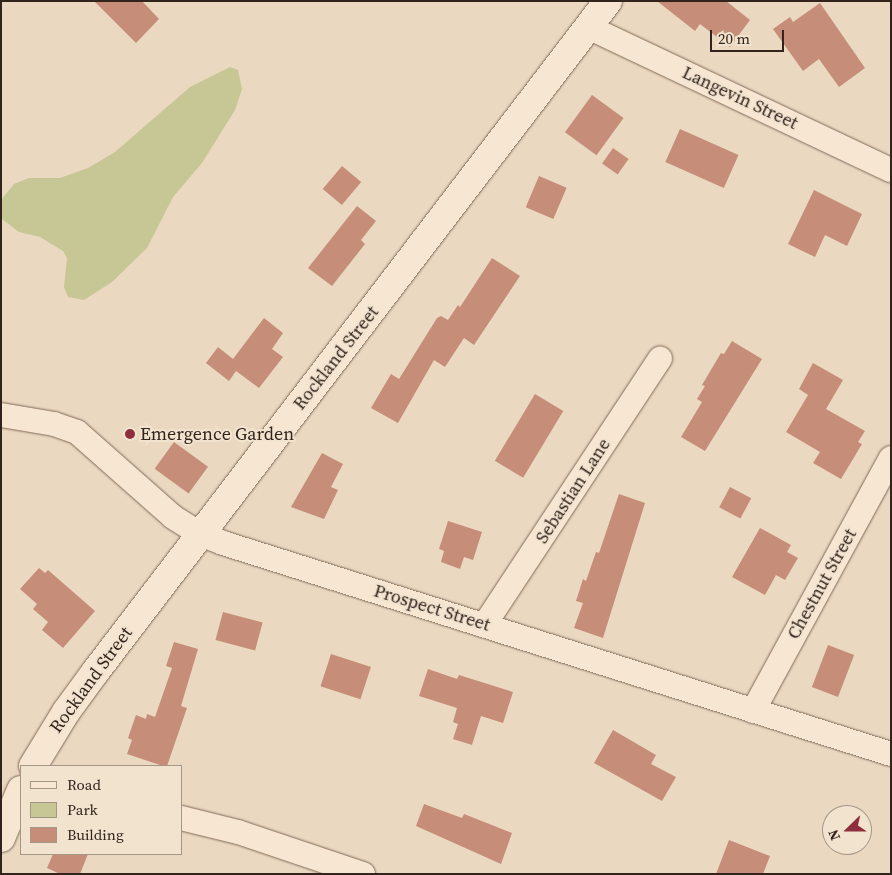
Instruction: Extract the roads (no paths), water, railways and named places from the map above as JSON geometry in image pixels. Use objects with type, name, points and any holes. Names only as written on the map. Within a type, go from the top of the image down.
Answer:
[{"type":"street","name":"Rockland Street","points":[[34,765],[66,712],[608,1]]},
{"type":"street","name":"Langevin Street","points":[[588,27],[891,170]]},
{"type":"street","name":"Sebastian Lane","points":[[485,624],[660,359]]},
{"type":"street","name":"Prospect Street","points":[[1,415],[54,424],[77,432],[173,517],[200,534],[891,754]]},
{"type":"street","name":"Chestnut Street","points":[[753,710],[891,458]]},
{"type":"street","points":[[1,838],[20,792]]},
{"type":"street","points":[[182,818],[238,832],[363,874]]},
{"type":"place","name":"Emergence Garden","points":[[130,434]]}]
